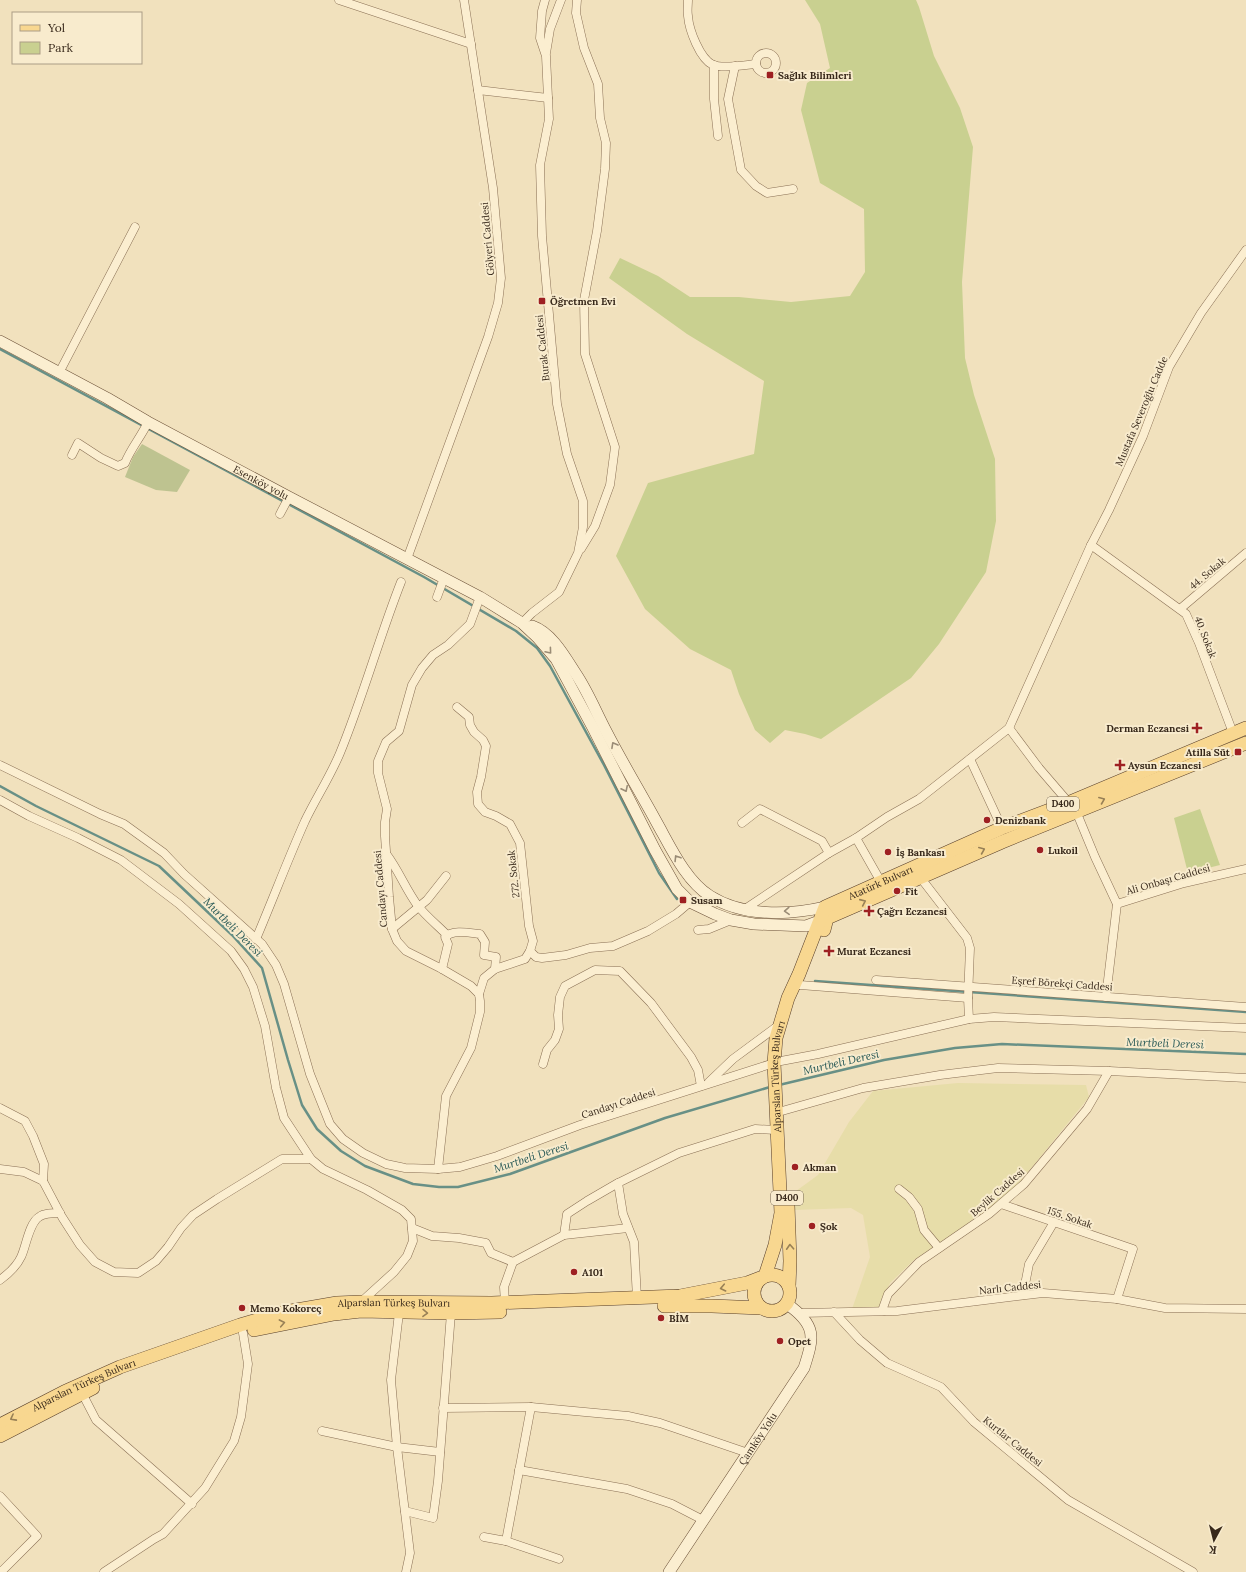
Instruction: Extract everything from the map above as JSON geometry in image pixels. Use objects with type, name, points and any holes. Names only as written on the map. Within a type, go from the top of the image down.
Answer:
[{"type":"main road","name":"Atatürk Bulvarı","points":[[824,915],[920,877],[1246,728]]},
{"type":"main road","name":"Atatürk Bulvarı","points":[[824,915],[881,882],[1002,828],[1072,807],[1246,742]]},
{"type":"main road","points":[[812,910],[824,915]]},
{"type":"main road","name":"Alparslan Türkeş Bulvarı","points":[[777,1066],[788,1016],[823,934],[824,915]]},
{"type":"main road","name":"Alparslan Türkeş Bulvarı","points":[[789,1286],[790,1261],[779,1112],[776,1038],[788,998],[824,915]]},
{"type":"main road","name":"Alparslan Türkeş Bulvarı","points":[[0,1425],[64,1392],[120,1367],[240,1324],[285,1312],[337,1303],[361,1302],[505,1303],[680,1296],[746,1283],[763,1277],[775,1245],[781,1213],[776,1130],[779,1112]]},
{"type":"main road","points":[[763,1277],[771,1274],[782,1277],[789,1286]]},
{"type":"main road","name":"D400","points":[[761,1308],[754,1299],[753,1293],[756,1283],[763,1277]]},
{"type":"main road","name":"D400","points":[[787,1304],[791,1292],[789,1286]]},
{"type":"main road","points":[[761,1308],[772,1312],[783,1308],[787,1304]]},
{"type":"main road","name":"Alparslan Türkeş Bulvarı","points":[[0,1436],[82,1393],[124,1374],[179,1353],[243,1332],[334,1314],[361,1311],[451,1313],[679,1305],[761,1308]]},
{"type":"street","points":[[339,0],[471,44]]},
{"type":"street","name":"Gölyeri Caddesi","points":[[407,559],[488,337],[498,303],[501,278],[493,188],[464,0]]},
{"type":"street","name":"Burak Caddesi","points":[[522,623],[532,613],[559,592],[578,553],[583,527],[583,500],[567,454],[557,404],[542,236],[540,165],[549,119],[546,56],[540,38],[542,11],[545,0]]},
{"type":"street","points":[[546,56],[550,29],[561,0]]},
{"type":"street","points":[[577,0],[576,13],[584,48],[598,84],[600,118],[606,143],[605,169],[597,231],[584,300],[586,354],[615,447],[610,485],[595,526],[578,553]]},
{"type":"street","points":[[688,0],[688,16],[692,34],[704,59],[714,65],[735,66],[756,64]]},
{"type":"street","points":[[714,65],[714,99],[718,136]]},
{"type":"street","points":[[735,66],[728,99],[741,170],[756,186],[766,193],[792,189]]},
{"type":"street","points":[[478,90],[548,98]]},
{"type":"street","points":[[59,373],[135,227]]},
{"type":"street","name":"Mustafa Severoğlu Cadde","points":[[1009,728],[1091,545],[1143,436],[1168,367],[1201,313],[1246,250]]},
{"type":"street","name":"Esenköy yolu","points":[[0,341],[59,373],[146,426],[285,504],[407,559],[441,587],[522,623]]},
{"type":"street","points":[[72,455],[78,443],[101,458],[118,466],[125,463],[131,449],[140,439],[146,426]]},
{"type":"street","name":"40. Sokak","points":[[1091,545],[1186,614],[1199,643],[1233,733]]},
{"type":"street","name":"44. Sokak","points":[[1180,609],[1246,553]]},
{"type":"street","points":[[256,939],[306,820],[340,753],[360,699],[384,626],[401,582]]},
{"type":"street","name":"Candayı Caddesi","points":[[477,604],[470,624],[448,645],[433,655],[422,668],[412,685],[399,731],[386,742],[378,761],[378,773],[387,809],[385,822],[389,898],[392,930],[397,941],[406,951],[442,969],[471,986],[479,994]]},
{"type":"street","points":[[522,623],[537,637],[556,659],[590,722],[654,850],[677,889],[690,902],[730,920],[754,924],[806,926],[824,915]]},
{"type":"street","points":[[522,623],[542,631],[565,656],[582,684],[670,846],[686,872],[709,896],[723,903],[745,909],[769,912],[812,910]]},
{"type":"street","name":"272. Sokak","points":[[457,707],[469,717],[470,725],[474,732],[486,746],[477,792],[478,804],[485,812],[510,824],[520,843],[529,926],[533,942],[530,951]]},
{"type":"street","points":[[745,909],[829,853],[919,799],[1009,728],[1072,807],[1118,904]]},
{"type":"street","points":[[970,759],[1002,828]]},
{"type":"street","name":"Candayı Caddesi","points":[[0,765],[100,814],[124,824],[164,853],[184,874],[262,944],[276,965],[284,984],[310,1074],[330,1124],[343,1139],[363,1153],[386,1164],[405,1168],[438,1169],[460,1167],[497,1156],[580,1125],[701,1086],[818,1054],[969,1019],[994,1017],[1246,1028]]},
{"type":"street","points":[[0,800],[29,816],[78,838],[121,860],[179,904],[230,951],[244,969],[253,987],[265,1026],[276,1088],[284,1118],[311,1159],[323,1168],[367,1190],[402,1210],[411,1219],[413,1241],[407,1256],[394,1272],[361,1302]]},
{"type":"street","points":[[742,823],[760,809],[822,841],[829,853]]},
{"type":"street","points":[[856,838],[881,882]]},
{"type":"street","points":[[387,855],[419,907],[447,934]]},
{"type":"street","name":"Ali Onbaşı Caddesi","points":[[1106,997],[1118,904],[1184,883],[1246,869]]},
{"type":"street","points":[[392,930],[427,900],[446,876]]},
{"type":"street","points":[[920,877],[966,938],[970,948],[968,992],[969,1019]]},
{"type":"street","points":[[438,1169],[446,1096],[471,1048],[480,1012],[479,994],[484,978],[495,969],[525,958],[530,951],[536,957],[542,958],[566,955],[590,948],[612,946],[648,931],[676,914],[690,902]]},
{"type":"street","points":[[698,930],[709,929],[730,920]]},
{"type":"street","points":[[447,934],[463,932],[480,934],[485,942],[484,955],[496,957],[495,969]]},
{"type":"street","points":[[442,969],[448,944],[445,937],[447,934]]},
{"type":"street","points":[[543,1064],[547,1050],[559,1029],[560,998],[565,986],[596,970],[620,971],[650,1003],[691,1057],[698,1070],[701,1086],[713,1079],[733,1059],[780,1025]]},
{"type":"street","name":"Eşref Börekçi Caddesi","points":[[876,980],[968,992]]},
{"type":"street","name":"Eşref Börekçi Caddesi","points":[[800,985],[1106,997],[1246,1007]]},
{"type":"street","points":[[779,1112],[863,1088],[940,1075],[998,1068],[1109,1071],[1246,1078]]},
{"type":"street","name":"Beylik Caddesi","points":[[884,1311],[883,1308],[888,1294],[919,1262],[983,1219],[1024,1184],[1087,1109],[1109,1071]]},
{"type":"street","points":[[0,1108],[25,1121],[33,1136],[44,1164],[43,1181],[60,1213],[80,1245],[95,1262],[114,1272],[138,1273],[156,1261],[181,1228],[194,1215],[282,1159],[311,1159]]},
{"type":"street","points":[[564,1235],[567,1214],[587,1200],[618,1183],[679,1153],[755,1129],[776,1130]]},
{"type":"street","points":[[0,1169],[24,1172],[43,1181]]},
{"type":"street","points":[[618,1183],[623,1214],[634,1242],[637,1298]]},
{"type":"street","points":[[899,1189],[910,1197],[918,1209],[924,1230],[939,1248]]},
{"type":"street","name":"155. Sokak","points":[[1001,1204],[1132,1249],[1116,1299]]},
{"type":"street","points":[[0,1280],[10,1272],[21,1258],[29,1234],[38,1218],[46,1214],[60,1213]]},
{"type":"street","points":[[1023,1295],[1029,1264],[1054,1222]]},
{"type":"street","points":[[412,1228],[432,1236],[459,1238],[486,1243],[491,1253],[513,1262]]},
{"type":"street","points":[[505,1303],[504,1287],[513,1262],[564,1235],[628,1228]]},
{"type":"street","name":"Narlı Caddesi","points":[[800,1313],[912,1310],[1023,1295],[1050,1294],[1116,1299],[1165,1308],[1246,1309]]},
{"type":"street","name":"Çamköy Yolu","points":[[669,1572],[804,1368],[811,1345],[812,1336],[807,1322],[800,1313],[787,1304]]},
{"type":"street","name":"Kurtlar Caddesi","points":[[834,1312],[860,1340],[887,1363],[941,1387],[974,1422],[1068,1500],[1193,1572]]},
{"type":"street","points":[[399,1313],[391,1380],[397,1447],[410,1553],[406,1572]]},
{"type":"street","points":[[405,1511],[433,1518],[440,1452],[451,1313]]},
{"type":"street","points":[[104,1572],[163,1534],[205,1488],[234,1441],[241,1417],[248,1364],[243,1332]]},
{"type":"street","points":[[82,1393],[96,1420],[192,1504]]},
{"type":"street","points":[[443,1408],[532,1407],[628,1416],[660,1423],[748,1453]]},
{"type":"street","points":[[506,1541],[532,1407]]},
{"type":"street","points":[[322,1431],[397,1447],[440,1452]]},
{"type":"street","points":[[519,1470],[627,1488],[672,1504],[703,1520]]},
{"type":"street","points":[[0,1496],[37,1536],[1,1572]]},
{"type":"street","points":[[484,1537],[506,1541],[559,1559]]},
{"type":"shaded area","points":[[958,1083],[1086,1085],[1089,1097],[1015,1188],[962,1230],[915,1259],[890,1283],[879,1309],[852,1309],[870,1257],[863,1215],[851,1208],[794,1210],[792,1194],[818,1175],[849,1122],[873,1091]]},
{"type":"green space","points":[[805,0],[916,0],[934,56],[960,108],[973,147],[962,282],[965,358],[974,395],[995,459],[996,521],[986,572],[939,644],[911,678],[821,739],[785,730],[770,743],[755,730],[739,694],[731,670],[690,649],[645,609],[616,556],[648,483],[754,454],[764,381],[687,334],[609,278],[620,258],[658,276],[690,297],[739,297],[791,302],[850,296],[865,272],[864,209],[820,183],[801,110],[807,83],[830,68],[820,24]]},
{"type":"green space","points":[[142,444],[190,470],[177,492],[156,490],[125,477],[133,457]]},
{"type":"green space","points":[[1200,809],[1220,865],[1188,873],[1174,818]]},
{"type":"waterway","points":[[0,349],[424,577],[516,631],[537,648],[550,666],[604,765],[659,873],[677,899]]},
{"type":"waterway","name":"Murtbeli Deresi","points":[[0,786],[36,806],[159,866],[232,935],[262,968],[302,1105],[317,1129],[341,1151],[365,1166],[413,1184],[439,1187],[458,1187],[510,1174],[665,1118],[770,1087]]},
{"type":"waterway","points":[[815,981],[1246,1012]]},
{"type":"waterway","name":"Murtbeli Deresi","points":[[779,1085],[884,1060],[955,1048],[1002,1044],[1246,1054]]},
{"type":"place","name":"Sağlık Bilimleri","points":[[770,75]]},
{"type":"place","name":"Öğretmen Evi","points":[[542,301]]},
{"type":"place","name":"Derman Eczanesi","points":[[1197,728]]},
{"type":"place","name":"Atilla Süt","points":[[1238,752]]},
{"type":"place","name":"Aysun Eczanesi","points":[[1120,765]]},
{"type":"place","name":"Denizbank","points":[[987,820]]},
{"type":"place","name":"Lukoil","points":[[1040,850]]},
{"type":"place","name":"İş Bankası","points":[[888,852]]},
{"type":"place","name":"Fit","points":[[897,891]]},
{"type":"place","name":"Susam","points":[[683,900]]},
{"type":"place","name":"Çağrı Eczanesi","points":[[869,911]]},
{"type":"place","name":"Murat Eczanesi","points":[[829,951]]},
{"type":"place","name":"Akman","points":[[795,1167]]},
{"type":"place","name":"Şok","points":[[812,1226]]},
{"type":"place","name":"A101","points":[[574,1272]]},
{"type":"place","name":"Memo Kokoreç","points":[[242,1308]]},
{"type":"place","name":"BİM","points":[[661,1318]]},
{"type":"place","name":"Opet","points":[[780,1341]]}]
